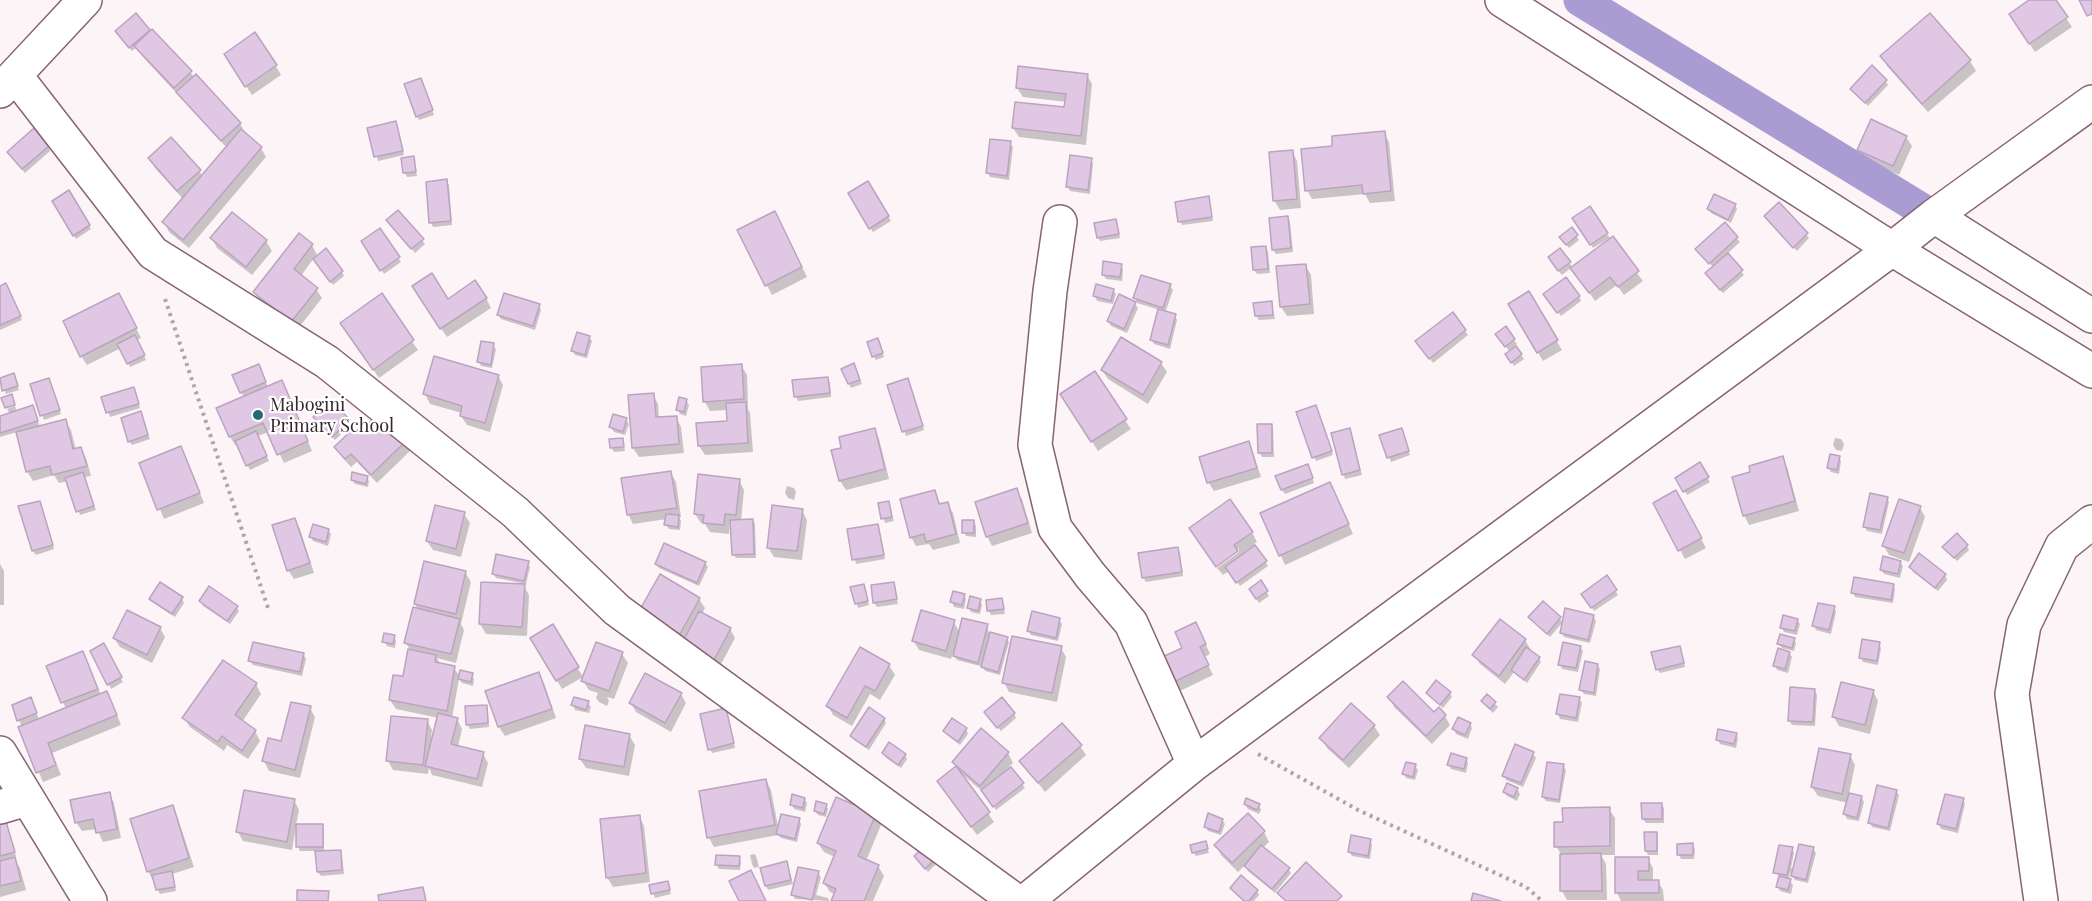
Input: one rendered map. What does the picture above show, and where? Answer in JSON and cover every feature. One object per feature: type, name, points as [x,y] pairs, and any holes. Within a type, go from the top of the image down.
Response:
[{"type":"street","points":[[85,0],[8,83],[153,254],[327,362],[515,512],[617,609],[1016,901]]},
{"type":"street","points":[[1502,0],[1892,249],[2092,371]]},
{"type":"street","points":[[1026,901],[1194,764],[1934,216],[2092,102]]},
{"type":"street","points":[[1934,216],[2092,316]]},
{"type":"street","points":[[1060,222],[1050,291],[1035,446],[1054,528],[1131,623],[1194,764]]},
{"type":"street","points":[[2041,901],[2012,694],[2024,625],[2062,546],[2092,522]]},
{"type":"street","points":[[0,753],[13,803],[90,901]]},
{"type":"path","points":[[153,254],[169,317],[269,611]]},
{"type":"path","points":[[1229,738],[1358,810],[1526,887],[1542,901]]},
{"type":"building","points":[[2029,0],[2056,0],[2068,17],[2029,44],[2009,14]]},
{"type":"building","points":[[2079,0],[2092,0],[2092,14],[2087,16]]},
{"type":"building","points":[[136,13],[150,30],[129,48],[115,31]]},
{"type":"building","points":[[1930,13],[1971,60],[1922,104],[1880,56]]},
{"type":"building","points":[[152,29],[192,71],[174,88],[134,46]]},
{"type":"building","points":[[255,32],[277,65],[245,87],[224,54]]},
{"type":"building","points":[[1872,65],[1887,80],[1865,103],[1850,89]]},
{"type":"building","points":[[1018,66],[1088,74],[1081,136],[1012,128],[1015,102],[1064,107],[1066,94],[1016,88]]},
{"type":"building","points":[[196,74],[241,123],[221,141],[176,92]]},
{"type":"building","points":[[421,78],[433,110],[416,117],[404,84]]},
{"type":"building","points":[[1871,119],[1907,136],[1893,166],[1857,150]]},
{"type":"building","points":[[396,121],[403,151],[374,157],[367,128]]},
{"type":"building","points":[[34,128],[49,146],[22,169],[7,152]]},
{"type":"building","points":[[241,129],[262,147],[183,240],[162,222]]},
{"type":"building","points":[[1385,131],[1391,191],[1363,194],[1362,185],[1305,191],[1301,149],[1332,146],[1332,136]]},
{"type":"building","points":[[171,137],[201,170],[177,191],[148,158]]},
{"type":"building","points":[[990,139],[1011,141],[1007,176],[986,173]]},
{"type":"building","points":[[1293,150],[1297,199],[1273,201],[1269,152]]},
{"type":"building","points":[[1070,155],[1092,158],[1088,190],[1066,187]]},
{"type":"building","points":[[414,156],[416,172],[403,173],[401,158]]},
{"type":"building","points":[[447,179],[451,221],[429,223],[426,182]]},
{"type":"building","points":[[868,181],[889,216],[869,229],[848,193]]},
{"type":"building","points":[[69,190],[90,225],[73,236],[52,201]]},
{"type":"building","points":[[1714,194],[1736,204],[1728,220],[1707,209]]},
{"type":"building","points":[[1209,196],[1212,217],[1178,222],[1175,202]]},
{"type":"building","points":[[1779,202],[1808,233],[1793,248],[1764,216]]},
{"type":"building","points":[[1590,206],[1608,233],[1590,245],[1572,218]]},
{"type":"building","points":[[398,210],[424,239],[411,249],[386,220]]},
{"type":"building","points":[[775,211],[802,267],[765,286],[737,230]]},
{"type":"building","points":[[232,212],[267,240],[246,267],[210,238]]},
{"type":"building","points":[[1288,216],[1291,248],[1272,250],[1269,218]]},
{"type":"building","points":[[1116,219],[1119,234],[1097,238],[1094,223]]},
{"type":"building","points":[[1725,222],[1738,237],[1709,264],[1695,249]]},
{"type":"building","points":[[1572,227],[1578,235],[1566,245],[1559,237]]},
{"type":"building","points":[[380,228],[400,257],[380,271],[361,241]]},
{"type":"building","points":[[299,233],[313,244],[294,269],[318,288],[291,322],[253,292]]},
{"type":"building","points":[[1613,236],[1639,271],[1618,287],[1610,277],[1589,293],[1570,268]]},
{"type":"building","points":[[1266,246],[1268,269],[1253,270],[1251,247]]},
{"type":"building","points":[[326,248],[343,271],[330,282],[313,259]]},
{"type":"building","points":[[1560,248],[1571,262],[1558,271],[1548,257]]},
{"type":"building","points":[[1728,253],[1743,270],[1720,290],[1705,273]]},
{"type":"building","points":[[1103,261],[1122,264],[1120,277],[1102,275]]},
{"type":"building","points":[[1306,264],[1310,304],[1280,307],[1276,266]]},
{"type":"building","points":[[432,273],[448,299],[475,280],[487,298],[440,329],[412,286]]},
{"type":"building","points":[[1141,275],[1171,284],[1163,308],[1133,298]]},
{"type":"building","points":[[1566,277],[1580,296],[1557,313],[1543,294]]},
{"type":"building","points":[[6,283],[21,316],[0,325],[0,286]]},
{"type":"building","points":[[1096,284],[1114,289],[1111,301],[1093,296]]},
{"type":"building","points":[[1529,291],[1558,340],[1537,353],[1508,304]]},
{"type":"building","points":[[119,293],[137,328],[80,357],[63,321]]},
{"type":"building","points":[[382,293],[414,340],[373,370],[340,323]]},
{"type":"building","points":[[504,293],[540,304],[533,326],[497,315]]},
{"type":"building","points":[[1119,294],[1136,302],[1124,329],[1107,321]]},
{"type":"building","points":[[1272,301],[1273,315],[1255,316],[1253,303]]},
{"type":"building","points":[[1158,309],[1176,314],[1168,345],[1150,340]]},
{"type":"building","points":[[1453,312],[1466,330],[1429,359],[1415,341]]},
{"type":"building","points":[[1506,326],[1515,339],[1505,347],[1495,334]]},
{"type":"building","points":[[577,332],[590,336],[585,355],[571,351]]},
{"type":"building","points":[[135,335],[145,355],[127,364],[117,344]]},
{"type":"building","points":[[1121,337],[1162,362],[1143,395],[1101,370]]},
{"type":"building","points":[[878,338],[883,353],[872,357],[867,342]]},
{"type":"building","points":[[481,341],[494,343],[491,365],[477,362]]},
{"type":"building","points":[[1516,346],[1522,354],[1511,363],[1505,354]]},
{"type":"building","name":"Mabogini Primary School","points":[[434,356],[499,375],[485,423],[460,416],[462,406],[423,394]]},
{"type":"building","points":[[854,363],[860,380],[848,384],[841,369]]},
{"type":"building","points":[[259,364],[266,382],[240,393],[232,375]]},
{"type":"building","points":[[742,364],[744,399],[703,402],[701,367]]},
{"type":"building","points":[[1095,371],[1127,419],[1091,442],[1060,394]]},
{"type":"building","points":[[14,373],[18,386],[2,391],[0,378]]},
{"type":"building","points":[[828,377],[830,393],[794,397],[792,380]]},
{"type":"building","points":[[49,378],[60,410],[40,416],[30,384]]},
{"type":"building","points":[[908,378],[923,426],[902,432],[887,385]]},
{"type":"building","name":"Mabogini Primary School","points":[[282,380],[308,441],[277,455],[263,423],[229,437],[216,408]]},
{"type":"building","points":[[134,387],[139,404],[106,413],[101,397]]},
{"type":"building","points":[[654,393],[656,417],[677,416],[679,444],[632,448],[628,395]]},
{"type":"building","points":[[12,394],[15,405],[5,408],[1,398]]},
{"type":"building","points":[[679,397],[687,399],[684,412],[676,410]]},
{"type":"building","points":[[331,400],[350,420],[332,437],[313,417]]},
{"type":"building","points":[[746,402],[748,443],[698,446],[696,423],[727,421],[726,403]]},
{"type":"building","points":[[33,405],[38,421],[0,433],[0,416]]},
{"type":"building","points":[[1316,405],[1332,451],[1312,458],[1296,412]]},
{"type":"building","points":[[141,411],[148,435],[128,442],[121,418]]},
{"type":"building","points":[[379,413],[406,441],[371,475],[351,454],[345,459],[334,447],[353,429],[358,433]]},
{"type":"building","points":[[613,414],[627,418],[623,432],[609,427]]},
{"type":"building","points":[[66,419],[73,449],[81,447],[87,466],[52,475],[50,466],[26,472],[16,432]]},
{"type":"building","points":[[1257,424],[1272,424],[1272,453],[1258,453]]},
{"type":"building","points":[[875,428],[885,469],[839,481],[831,450],[841,448],[839,437]]},
{"type":"building","points":[[1350,428],[1360,470],[1342,475],[1331,433]]},
{"type":"building","points":[[1402,428],[1409,451],[1387,458],[1379,435]]},
{"type":"building","points":[[256,431],[267,456],[246,466],[235,441]]},
{"type":"building","points":[[623,438],[624,447],[610,448],[609,439]]},
{"type":"building","points":[[1249,441],[1257,468],[1207,483],[1199,457]]},
{"type":"building","points":[[181,446],[200,493],[157,510],[139,463]]},
{"type":"building","points":[[1830,454],[1840,456],[1837,470],[1827,468]]},
{"type":"building","points":[[1783,456],[1795,501],[1743,516],[1732,477],[1750,472],[1749,466]]},
{"type":"building","points":[[1700,462],[1709,477],[1683,492],[1675,478]]},
{"type":"building","points":[[1308,464],[1313,478],[1281,490],[1275,476]]},
{"type":"building","points":[[671,471],[677,508],[627,515],[621,478]]},
{"type":"building","points":[[83,472],[94,506],[76,512],[65,478]]},
{"type":"building","points":[[352,472],[368,476],[366,484],[351,480]]},
{"type":"building","points":[[698,474],[740,479],[736,515],[725,514],[724,525],[703,523],[704,515],[694,514]]},
{"type":"building","points":[[1330,482],[1349,524],[1279,556],[1260,513]]},
{"type":"building","points":[[1017,488],[1028,523],[986,537],[975,502]]},
{"type":"building","points":[[935,490],[939,504],[948,502],[956,534],[926,542],[924,534],[910,538],[900,499]]},
{"type":"building","points":[[1676,490],[1702,538],[1678,551],[1653,503]]},
{"type":"building","points":[[1870,493],[1888,497],[1880,530],[1863,527]]},
{"type":"building","points":[[1230,499],[1253,532],[1234,545],[1238,551],[1216,567],[1189,528]]},
{"type":"building","points":[[1899,499],[1921,506],[1904,553],[1882,546]]},
{"type":"building","points":[[40,501],[53,545],[32,551],[18,506]]},
{"type":"building","points":[[889,501],[892,517],[881,519],[878,503]]},
{"type":"building","points":[[435,505],[465,512],[456,549],[426,541]]},
{"type":"building","points":[[772,505],[803,509],[797,551],[767,548]]},
{"type":"building","points":[[666,514],[679,515],[678,527],[664,525]]},
{"type":"building","points":[[295,518],[310,563],[287,571],[272,525]]},
{"type":"building","points":[[753,519],[754,554],[732,555],[730,520]]},
{"type":"building","points":[[962,520],[974,520],[974,533],[962,533]]},
{"type":"building","points":[[313,524],[329,529],[326,542],[309,537]]},
{"type":"building","points":[[878,524],[884,555],[852,560],[847,529]]},
{"type":"building","points":[[1957,533],[1968,545],[1954,558],[1942,547]]},
{"type":"building","points":[[664,543],[706,562],[697,583],[655,564]]},
{"type":"building","points":[[1255,545],[1267,561],[1236,583],[1225,567]]},
{"type":"building","points":[[1178,547],[1182,572],[1142,578],[1138,553]]},
{"type":"building","points":[[1919,553],[1946,574],[1935,588],[1909,567]]},
{"type":"building","points":[[496,554],[529,561],[524,581],[492,574]]},
{"type":"building","points":[[1883,556],[1901,561],[1898,574],[1880,570]]},
{"type":"building","points":[[424,561],[466,571],[456,614],[414,604]]},
{"type":"building","points":[[660,574],[700,598],[680,634],[639,611]]},
{"type":"building","points":[[1607,575],[1617,590],[1591,608],[1581,594]]},
{"type":"building","points":[[1854,577],[1894,584],[1891,600],[1851,593]]},
{"type":"building","points":[[1261,580],[1268,591],[1256,599],[1249,589]]},
{"type":"building","points":[[160,582],[183,597],[172,614],[149,599]]},
{"type":"building","points":[[481,582],[525,584],[522,627],[479,624]]},
{"type":"building","points":[[894,582],[897,599],[873,603],[871,585]]},
{"type":"building","points":[[864,584],[868,601],[855,604],[850,587]]},
{"type":"building","points":[[209,586],[238,606],[227,621],[199,601]]},
{"type":"building","points":[[953,591],[965,594],[962,605],[950,602]]},
{"type":"building","points":[[970,596],[981,599],[978,611],[967,608]]},
{"type":"building","points":[[1002,598],[1004,609],[987,611],[986,600]]},
{"type":"building","points":[[1543,601],[1561,617],[1547,634],[1528,617]]},
{"type":"building","points":[[1818,603],[1835,606],[1829,630],[1812,626]]},
{"type":"building","points":[[413,607],[460,619],[451,654],[404,643]]},
{"type":"building","points":[[1565,608],[1594,615],[1588,640],[1560,633]]},
{"type":"building","points":[[127,610],[161,627],[147,655],[113,638]]},
{"type":"building","points":[[921,610],[955,620],[946,651],[912,641]]},
{"type":"building","points":[[699,611],[731,628],[714,660],[682,643]]},
{"type":"building","points":[[1032,611],[1060,618],[1056,638],[1027,631]]},
{"type":"building","points":[[1783,615],[1798,619],[1795,631],[1780,628]]},
{"type":"building","points":[[962,618],[988,624],[978,663],[953,656]]},
{"type":"building","points":[[1500,619],[1526,639],[1499,676],[1472,655]]},
{"type":"building","points":[[1196,622],[1206,644],[1200,647],[1209,665],[1174,682],[1162,657],[1182,648],[1175,632]]},
{"type":"building","points":[[553,624],[579,667],[556,681],[530,638]]},
{"type":"building","points":[[990,632],[1008,637],[998,672],[981,667]]},
{"type":"building","points":[[384,633],[395,635],[393,644],[382,642]]},
{"type":"building","points":[[1780,634],[1795,638],[1792,648],[1777,644]]},
{"type":"building","points":[[1012,636],[1062,646],[1052,693],[1002,683]]},
{"type":"building","points":[[1862,639],[1880,642],[1877,661],[1859,658]]},
{"type":"building","points":[[253,642],[304,653],[300,672],[248,661]]},
{"type":"building","points":[[596,642],[623,652],[609,691],[581,681]]},
{"type":"building","points":[[1563,642],[1581,646],[1576,668],[1558,665]]},
{"type":"building","points":[[104,643],[122,677],[107,685],[90,651]]},
{"type":"building","points":[[1680,646],[1684,663],[1656,670],[1651,652]]},
{"type":"building","points":[[860,647],[890,664],[875,691],[865,686],[847,718],[826,706]]},
{"type":"building","points":[[1526,647],[1540,657],[1524,680],[1511,670]]},
{"type":"building","points":[[1778,648],[1790,652],[1785,669],[1773,666]]},
{"type":"building","points":[[408,649],[436,655],[435,662],[455,666],[447,711],[389,700],[393,675],[403,676]]},
{"type":"building","points":[[83,651],[98,689],[61,703],[46,666]]},
{"type":"building","points":[[223,660],[257,683],[235,715],[256,730],[242,751],[222,736],[218,742],[182,718]]},
{"type":"building","points":[[1585,661],[1598,664],[1594,693],[1579,690]]},
{"type":"building","points":[[460,670],[473,673],[471,682],[458,679]]},
{"type":"building","points":[[539,672],[552,709],[498,727],[485,691]]},
{"type":"building","points":[[645,673],[682,693],[665,723],[629,703]]},
{"type":"building","points":[[1436,680],[1451,692],[1440,705],[1426,693]]},
{"type":"building","points":[[1403,681],[1434,712],[1439,707],[1446,715],[1426,736],[1387,697]]},
{"type":"building","points":[[1841,682],[1874,690],[1865,725],[1832,717]]},
{"type":"building","points":[[1790,687],[1815,689],[1813,722],[1788,721]]},
{"type":"building","points":[[107,691],[117,715],[48,743],[56,765],[36,773],[18,727]]},
{"type":"building","points":[[1487,694],[1496,702],[1490,709],[1481,701]]},
{"type":"building","points":[[1560,694],[1580,697],[1576,718],[1556,714]]},
{"type":"building","points":[[31,697],[37,713],[17,721],[12,705]]},
{"type":"building","points":[[574,697],[589,701],[586,710],[571,705]]},
{"type":"building","points":[[1002,697],[1015,713],[997,728],[984,712]]},
{"type":"building","points":[[291,702],[311,706],[295,770],[262,761],[268,738],[281,741]]},
{"type":"building","points":[[1351,703],[1375,725],[1343,760],[1319,738]]},
{"type":"building","points":[[487,705],[488,723],[466,725],[465,706]]},
{"type":"building","points":[[869,707],[885,718],[866,747],[850,736]]},
{"type":"building","points":[[726,708],[734,743],[708,750],[700,714]]},
{"type":"building","points":[[438,713],[458,718],[451,744],[484,752],[477,779],[425,766]]},
{"type":"building","points":[[391,716],[428,719],[423,765],[386,761]]},
{"type":"building","points":[[1458,717],[1471,723],[1465,735],[1452,729]]},
{"type":"building","points":[[952,718],[967,728],[958,742],[943,731]]},
{"type":"building","points":[[1062,723],[1082,745],[1038,783],[1019,761]]},
{"type":"building","points":[[585,725],[630,734],[624,767],[579,759]]},
{"type":"building","points":[[981,728],[1009,752],[980,786],[952,762]]},
{"type":"building","points":[[1718,729],[1737,733],[1734,744],[1716,740]]},
{"type":"building","points":[[889,742],[906,754],[898,765],[882,753]]},
{"type":"building","points":[[1515,744],[1534,752],[1521,783],[1502,776]]},
{"type":"building","points":[[1819,748],[1851,754],[1842,794],[1811,787]]},
{"type":"building","points":[[1451,753],[1467,758],[1464,769],[1447,765]]},
{"type":"building","points":[[1406,762],[1416,764],[1413,777],[1402,774]]},
{"type":"building","points":[[1547,762],[1564,764],[1559,800],[1542,797]]},
{"type":"building","points":[[956,766],[990,812],[971,827],[937,781]]},
{"type":"building","points":[[1011,767],[1024,783],[993,807],[981,790]]},
{"type":"building","points":[[766,779],[775,825],[707,838],[699,791]]},
{"type":"building","points":[[1507,783],[1518,788],[1514,797],[1503,792]]},
{"type":"building","points":[[1877,785],[1897,790],[1888,828],[1868,823]]},
{"type":"building","points":[[244,790],[295,799],[287,842],[236,832]]},
{"type":"building","points":[[110,792],[117,829],[96,833],[93,819],[75,823],[70,800]]},
{"type":"building","points":[[1849,793],[1862,796],[1857,818],[1843,814]]},
{"type":"building","points":[[792,794],[805,798],[803,808],[790,805]]},
{"type":"building","points":[[1945,794],[1964,798],[1956,829],[1937,824]]},
{"type":"building","points":[[836,797],[876,814],[858,856],[879,865],[864,901],[831,901],[836,889],[823,883],[836,851],[817,843]]},
{"type":"building","points":[[1246,798],[1260,804],[1257,810],[1244,804]]},
{"type":"building","points":[[816,801],[827,804],[824,814],[814,811]]},
{"type":"building","points":[[1641,803],[1662,803],[1662,819],[1642,819]]},
{"type":"building","points":[[173,805],[189,858],[147,872],[130,819]]},
{"type":"building","points":[[1610,807],[1610,846],[1554,847],[1554,822],[1563,822],[1562,808]]},
{"type":"building","points":[[1208,813],[1223,819],[1219,832],[1204,827]]},
{"type":"building","points":[[1248,813],[1265,831],[1232,863],[1214,845]]},
{"type":"building","points":[[781,814],[800,818],[795,839],[776,834]]},
{"type":"building","points":[[4,815],[15,852],[0,856],[0,816]]},
{"type":"building","points":[[640,815],[646,873],[606,878],[600,819]]},
{"type":"building","points":[[296,824],[323,824],[323,847],[296,847]]},
{"type":"building","points":[[1644,832],[1657,832],[1657,851],[1645,851]]},
{"type":"building","points":[[1351,835],[1371,839],[1368,856],[1348,852]]},
{"type":"building","points":[[1206,841],[1208,849],[1192,853],[1190,845]]},
{"type":"building","points":[[1693,843],[1693,855],[1677,855],[1677,844]]},
{"type":"building","points":[[1799,844],[1814,847],[1806,880],[1791,876]]},
{"type":"building","points":[[1261,845],[1290,868],[1272,889],[1244,866]]},
{"type":"building","points":[[1779,845],[1793,847],[1787,875],[1773,873]]},
{"type":"building","points":[[924,847],[935,859],[925,869],[914,856]]},
{"type":"building","points":[[341,850],[342,870],[317,872],[315,851]]},
{"type":"building","points":[[1601,853],[1602,891],[1560,891],[1560,854]]},
{"type":"building","points":[[716,855],[740,856],[739,866],[715,865]]},
{"type":"building","points":[[15,857],[21,881],[0,886],[0,861]]},
{"type":"building","points":[[1615,857],[1649,857],[1649,871],[1638,871],[1638,880],[1659,880],[1659,893],[1615,893]]},
{"type":"building","points":[[787,861],[791,880],[765,886],[760,868]]},
{"type":"building","points":[[1306,862],[1342,896],[1337,901],[1286,901],[1277,893]]},
{"type":"building","points":[[798,867],[819,871],[812,900],[791,895]]},
{"type":"building","points":[[751,870],[766,901],[739,901],[729,881]]},
{"type":"building","points":[[172,871],[175,887],[156,890],[152,875]]},
{"type":"building","points":[[1241,875],[1258,890],[1249,901],[1244,901],[1230,888]]},
{"type":"building","points":[[1779,876],[1791,879],[1788,890],[1776,887]]},
{"type":"building","points":[[668,881],[670,890],[651,894],[649,885]]},
{"type":"building","points":[[423,887],[426,901],[379,901],[378,895]]},
{"type":"building","points":[[297,890],[329,891],[328,901],[297,901]]},
{"type":"building","points":[[1473,893],[1501,901],[1471,901]]},
{"type":"waterway","points":[[1580,0],[1957,231]]},
{"type":"place","name":"Mabogini Primary School","points":[[258,415]]}]
